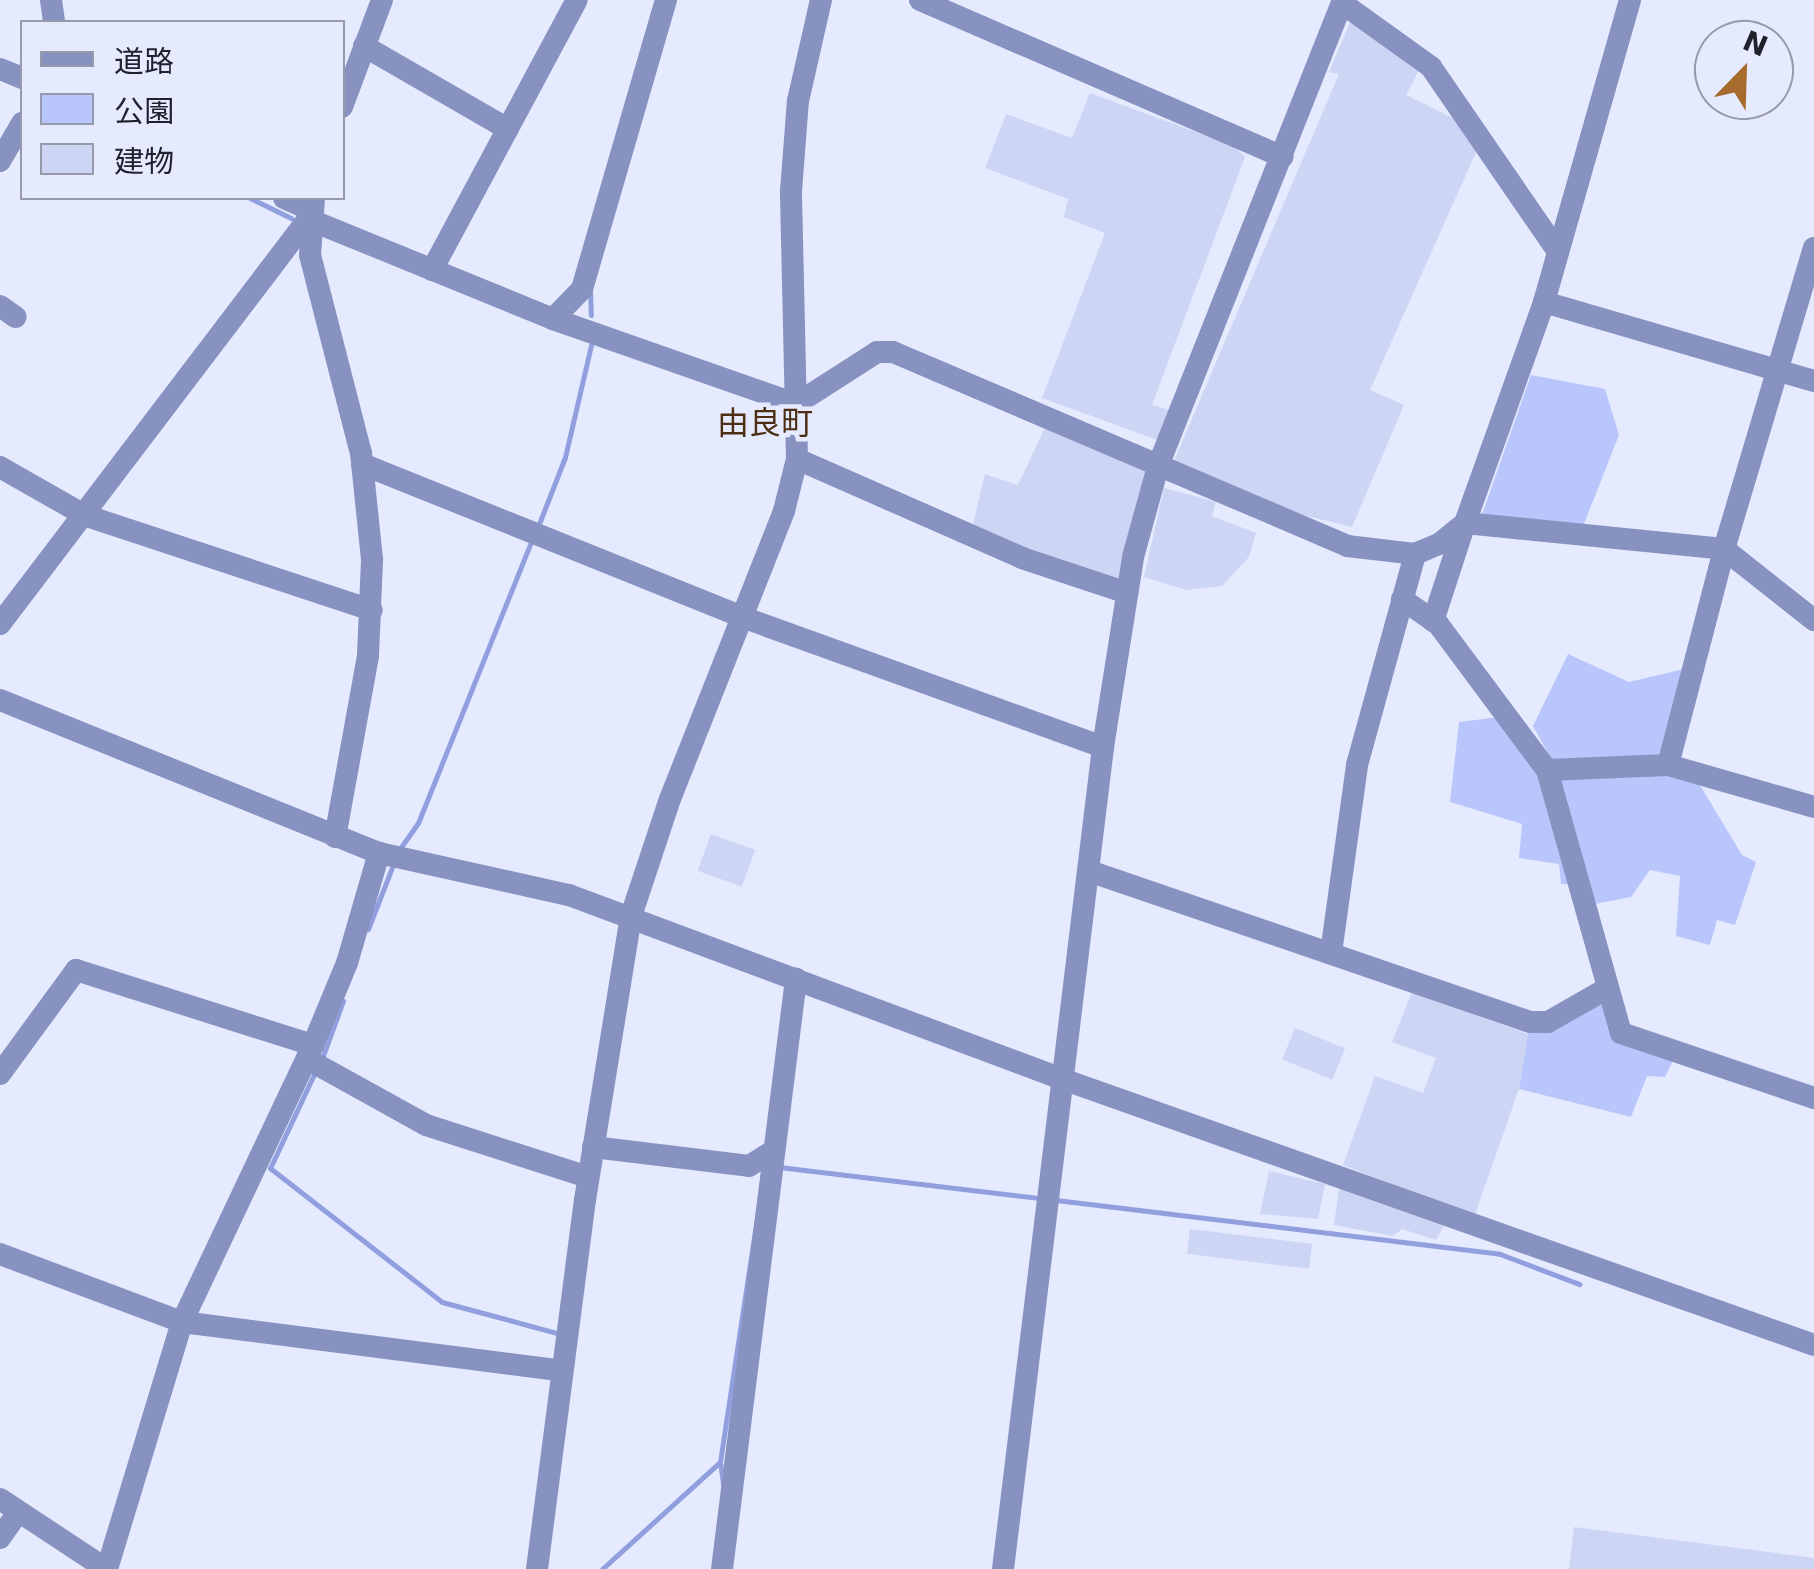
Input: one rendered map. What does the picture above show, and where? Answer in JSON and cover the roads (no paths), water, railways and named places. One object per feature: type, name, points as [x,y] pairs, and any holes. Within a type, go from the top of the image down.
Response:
[{"type":"street","points":[[345,99],[382,0]]},
{"type":"street","points":[[432,270],[578,0]]},
{"type":"street","points":[[552,319],[582,289],[666,0]]},
{"type":"street","points":[[538,1569],[588,1177],[630,916],[797,459],[791,190],[798,100],[821,0]]},
{"type":"street","points":[[920,0],[1283,158]]},
{"type":"street","points":[[1433,621],[1544,302],[1630,0]]},
{"type":"street","points":[[1003,1569],[1103,747],[1127,593],[1158,466],[1342,1],[1431,67],[1558,252]]},
{"type":"street","points":[[364,46],[508,129]]},
{"type":"street","points":[[0,161],[20,126]]},
{"type":"street","points":[[311,209],[432,270],[552,319],[796,404]]},
{"type":"street","points":[[311,209],[318,302],[362,464],[372,610],[336,837]]},
{"type":"street","points":[[0,624],[311,209]]},
{"type":"street","points":[[1668,765],[1724,549],[1814,248]]},
{"type":"street","points":[[1544,302],[1814,381]]},
{"type":"street","points":[[796,404],[878,352],[893,352],[1347,546],[1415,554],[1466,523],[1724,549],[1814,620]]},
{"type":"street","points":[[797,459],[1022,558],[1127,593]]},
{"type":"street","points":[[362,464],[742,617],[1103,747]]},
{"type":"street","points":[[0,467],[84,515],[372,610]]},
{"type":"street","points":[[1331,954],[1357,765],[1415,554]]},
{"type":"street","points":[[1402,599],[1433,621],[1547,770],[1621,1034],[1641,1044],[1814,1098]]},
{"type":"street","points":[[0,700],[378,853],[569,895],[1065,1080],[1600,1273],[1814,1345]]},
{"type":"street","points":[[1547,770],[1668,765],[1814,807]]},
{"type":"street","points":[[0,1538],[9,1506],[106,1569],[182,1322],[310,1052],[347,963],[378,853]]},
{"type":"street","points":[[1089,871],[1530,1022],[1548,1022],[1606,989]]},
{"type":"street","points":[[0,1074],[76,970],[310,1052],[426,1125],[588,1177]]},
{"type":"street","points":[[722,1569],[796,979]]},
{"type":"street","points":[[0,1032],[20,1046]]},
{"type":"street","points":[[593,1147],[749,1166],[774,1151]]},
{"type":"street","points":[[0,1254],[182,1322],[562,1370]]},
{"type":"waterway","points":[[254,200],[291,218]]},
{"type":"waterway","points":[[590,291],[591,315]]},
{"type":"waterway","points":[[537,529],[565,457],[591,345]]},
{"type":"waterway","points":[[399,850],[418,823],[532,539]]},
{"type":"waterway","points":[[368,929],[393,865]]},
{"type":"waterway","points":[[321,1061],[343,1001]]},
{"type":"waterway","points":[[316,1070],[270,1168],[442,1302],[561,1334]]},
{"type":"waterway","points":[[779,1167],[1040,1198]]},
{"type":"waterway","points":[[602,1569],[720,1462],[764,1172]]},
{"type":"waterway","points":[[1056,1200],[1500,1254],[1579,1284]]},
{"type":"waterway","points":[[720,1462],[723,1484]]},
{"type":"district","name":"由良町","points":[[765,423]]}]
